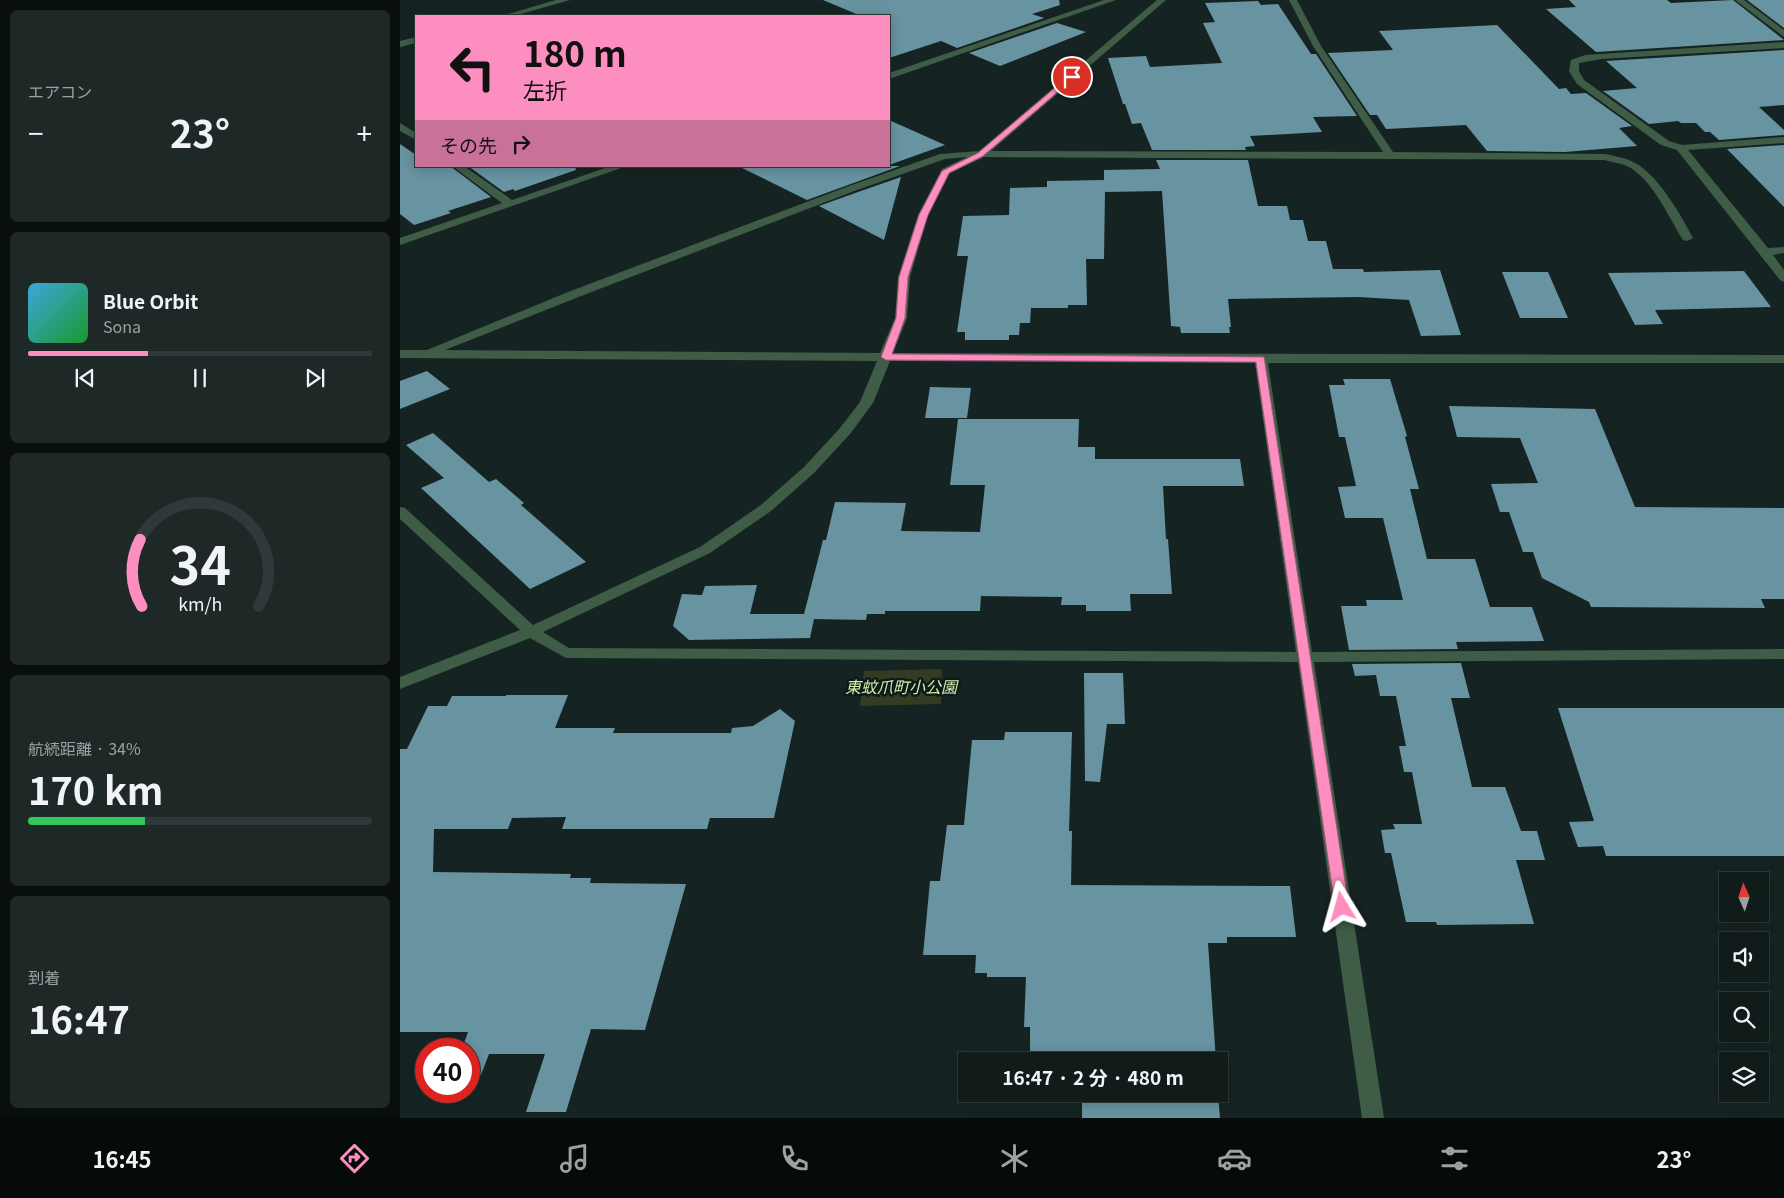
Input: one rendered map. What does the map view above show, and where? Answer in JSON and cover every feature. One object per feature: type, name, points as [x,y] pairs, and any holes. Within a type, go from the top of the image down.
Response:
[{"type":"street","points":[[509,15],[566,0]]},
{"type":"street","points":[[890,76],[1112,0]]},
{"type":"street","points":[[400,683],[531,632],[705,550],[766,508],[809,470],[845,431],[866,403],[900,318],[904,277],[923,215],[946,171],[980,155],[1162,0]]},
{"type":"street","points":[[1294,0],[1317,46],[1390,155]]},
{"type":"street","points":[[1739,0],[1784,34]]},
{"type":"street","points":[[400,44],[415,40]]},
{"type":"street","points":[[1784,45],[1601,56],[1585,58],[1574,62],[1574,71],[1580,82],[1665,143],[1681,148],[1784,140]]},
{"type":"street","points":[[400,126],[415,136]]},
{"type":"street","points":[[1681,148],[1784,278]]},
{"type":"street","points":[[426,354],[581,291],[853,188],[944,156],[1390,155],[1605,157],[1633,165],[1648,181],[1683,230],[1686,238]]},
{"type":"street","points":[[458,167],[510,204]]},
{"type":"street","points":[[400,242],[619,167]]},
{"type":"street","points":[[1765,252],[1784,250]]},
{"type":"street","points":[[400,354],[1784,360]]},
{"type":"street","points":[[1260,359],[1373,1118]]},
{"type":"street","points":[[400,512],[531,632],[566,653],[1305,657],[1784,654]]},
{"type":"green space","name":"東蚊爪町小公園","points":[[942,669],[941,704],[860,706],[864,671]]},
{"type":"building","points":[[823,0],[1059,0],[1060,5],[1032,14],[1044,18],[957,48],[941,41],[890,58],[890,15],[859,15]]},
{"type":"building","points":[[1569,0],[1667,0],[1671,3],[1733,0],[1784,40],[1596,52],[1546,9],[1576,7]]},
{"type":"building","points":[[1747,0],[1784,0],[1784,28]]},
{"type":"building","points":[[1258,1],[1261,5],[1278,4],[1311,54],[1316,54],[1357,116],[1313,117],[1322,132],[1250,136],[1255,146],[1245,147],[1246,150],[1152,150],[1141,123],[1132,124],[1125,104],[1123,104],[1108,58],[1146,56],[1150,67],[1222,63],[1203,23],[1215,22],[1205,3]]},
{"type":"building","points":[[1057,23],[1086,32],[1000,66],[969,53]]},
{"type":"building","points":[[1497,25],[1559,89],[1566,88],[1571,94],[1586,93],[1632,126],[1619,128],[1637,146],[1565,152],[1487,151],[1466,125],[1386,129],[1377,115],[1370,115],[1328,53],[1393,50],[1379,31]]},
{"type":"building","points":[[1784,50],[1784,105],[1759,107],[1784,130],[1784,135],[1719,140],[1710,132],[1705,132],[1696,123],[1681,123],[1678,121],[1649,124],[1603,91],[1637,88],[1606,61]]},
{"type":"building","points":[[890,120],[945,145],[890,165]]},
{"type":"building","points":[[400,144],[415,154],[415,167],[451,167],[491,197],[448,211],[451,213],[414,225],[400,214]]},
{"type":"building","points":[[1784,145],[1784,207],[1727,149]]},
{"type":"building","points":[[1156,160],[1248,160],[1258,206],[1287,206],[1290,220],[1303,220],[1308,241],[1326,241],[1333,269],[1363,269],[1364,272],[1440,270],[1461,335],[1421,336],[1409,300],[1358,297],[1228,299],[1230,333],[1181,333],[1180,327],[1171,326],[1162,191],[1105,192],[1104,259],[1086,259],[1087,305],[1068,305],[1068,308],[1031,308],[1030,323],[1020,323],[1019,335],[1009,335],[1009,340],[965,340],[965,332],[957,332],[968,256],[957,256],[963,216],[1009,215],[1010,188],[1047,187],[1047,181],[1104,180],[1104,170],[1160,169]]},
{"type":"building","points":[[900,166],[807,200],[740,167]]},
{"type":"building","points":[[469,167],[575,167],[576,170],[515,191],[513,189],[504,192]]},
{"type":"building","points":[[901,177],[884,240],[819,206],[858,192]]},
{"type":"building","points":[[1744,271],[1771,307],[1655,310],[1663,324],[1635,325],[1608,273]]},
{"type":"building","points":[[1502,272],[1548,272],[1568,318],[1520,318]]},
{"type":"building","points":[[427,371],[450,389],[400,409],[400,381]]},
{"type":"building","points":[[1343,379],[1390,379],[1407,436],[1405,437],[1419,489],[1410,489],[1427,559],[1475,559],[1490,607],[1532,607],[1544,641],[1456,642],[1458,649],[1349,650],[1341,606],[1367,606],[1366,600],[1403,600],[1383,518],[1345,518],[1338,487],[1356,486],[1345,437],[1339,437],[1329,385],[1345,385]]},
{"type":"building","points":[[930,387],[971,388],[967,418],[925,418]]},
{"type":"building","points":[[1449,406],[1595,409],[1635,507],[1784,508],[1784,599],[1761,599],[1765,608],[1591,607],[1589,602],[1542,578],[1533,552],[1523,552],[1509,512],[1500,512],[1491,484],[1538,483],[1520,438],[1457,437]]},
{"type":"building","points":[[958,419],[1079,419],[1078,447],[1095,447],[1095,459],[1240,459],[1244,486],[1163,486],[1172,594],[1130,594],[1131,611],[1086,611],[1086,605],[1061,605],[1062,597],[981,596],[980,611],[885,611],[885,614],[867,614],[866,620],[814,619],[810,638],[689,640],[673,626],[682,594],[702,595],[705,586],[757,585],[750,614],[804,614],[835,502],[906,503],[901,531],[980,532],[985,485],[950,485]]},
{"type":"building","points":[[433,433],[489,482],[496,479],[524,503],[521,505],[586,562],[530,589],[421,488],[444,478],[406,445]]},
{"type":"building","points":[[1461,663],[1470,698],[1451,698],[1472,787],[1505,787],[1521,831],[1537,831],[1545,860],[1516,860],[1534,924],[1437,925],[1436,922],[1406,922],[1391,853],[1385,853],[1381,830],[1395,829],[1393,824],[1422,824],[1412,772],[1404,772],[1399,746],[1406,746],[1396,696],[1380,696],[1376,675],[1355,676],[1352,664]]},
{"type":"building","points":[[1084,673],[1123,673],[1125,724],[1107,724],[1100,782],[1085,781]]},
{"type":"building","points":[[568,695],[555,728],[615,728],[613,733],[731,733],[732,728],[753,726],[780,709],[795,721],[774,818],[710,818],[707,829],[562,829],[566,817],[512,818],[508,829],[434,829],[433,872],[571,874],[570,878],[591,878],[590,883],[686,884],[645,1030],[591,1029],[566,1112],[526,1112],[545,1054],[489,1054],[480,1075],[480,1038],[466,1038],[468,1032],[400,1032],[400,749],[407,749],[428,706],[447,706],[452,696]]},
{"type":"building","points":[[1558,708],[1784,708],[1784,856],[1606,856],[1603,846],[1578,847],[1569,822],[1594,821]]},
{"type":"building","points":[[1005,732],[1072,732],[1069,831],[1072,831],[1071,885],[1290,886],[1296,937],[1227,937],[1227,943],[1208,943],[1215,1052],[1030,1052],[1030,1027],[1024,1027],[1026,977],[987,977],[987,973],[975,973],[976,955],[923,955],[930,881],[940,881],[947,825],[964,825],[972,740],[1004,740]]},
{"type":"building","points":[[1082,1102],[1219,1102],[1220,1118],[1082,1118]]},
{"type":"route","points":[[1072,77],[980,155],[946,171],[923,215],[904,277],[900,318],[886,357],[1260,359],[1342,907]]}]
